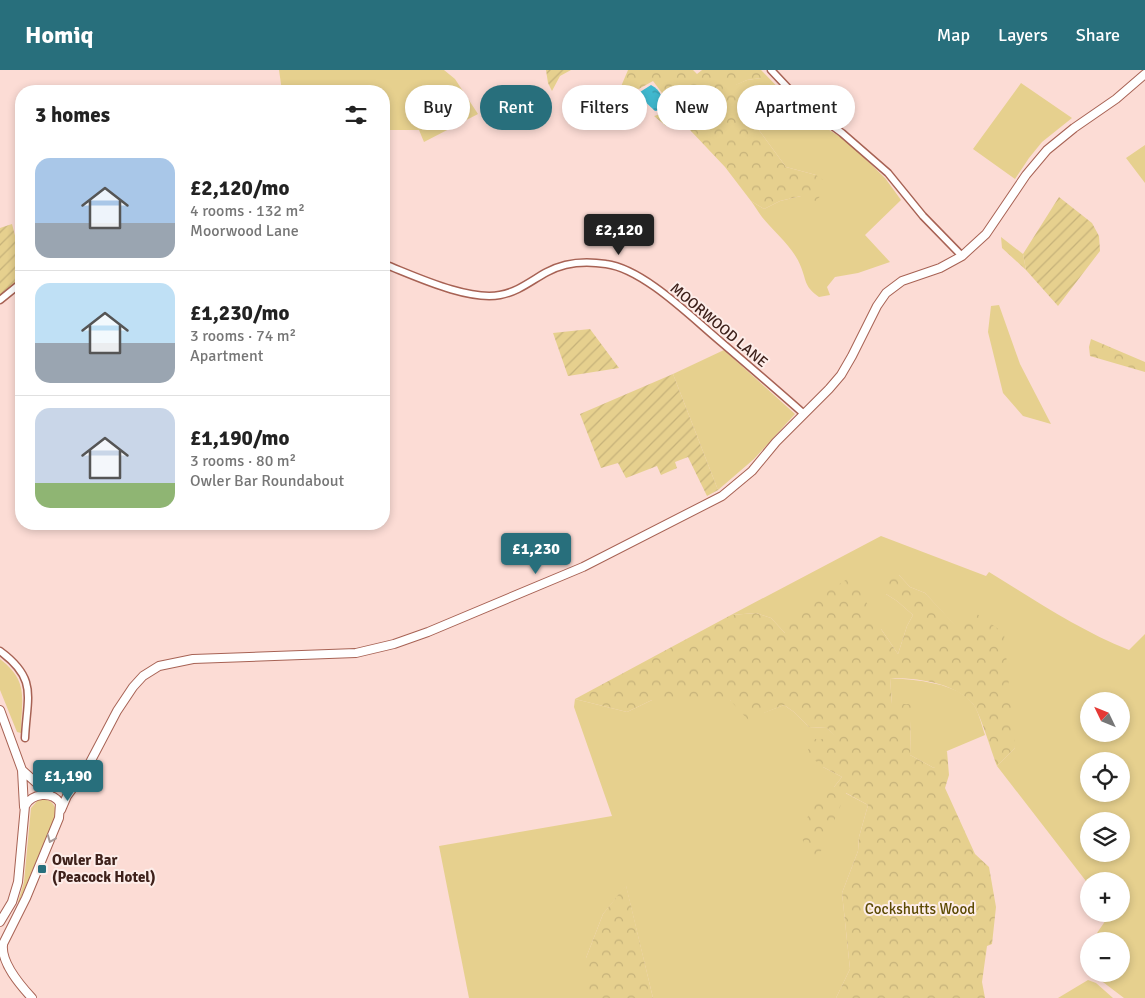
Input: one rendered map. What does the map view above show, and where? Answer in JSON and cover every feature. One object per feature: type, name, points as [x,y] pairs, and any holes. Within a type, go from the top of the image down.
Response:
[{"type":"main road","points":[[32,998],[10,967],[2,946],[26,898],[61,810],[74,786],[86,770],[109,724],[133,687],[143,676],[155,668],[170,662],[193,659],[362,652],[394,644],[428,632],[583,567],[722,496],[742,480],[841,375],[877,306],[886,293],[902,282],[940,268],[962,256],[986,234],[1026,175],[1047,150],[1074,128],[1116,99],[1145,74]]},
{"type":"main road","points":[[0,710],[22,770],[24,809],[18,882],[12,902],[0,922]]},
{"type":"main road","points":[[22,770],[59,801],[61,810]]},
{"type":"main road","points":[[24,809],[26,803],[32,798],[52,796],[74,786]]},
{"type":"main road","points":[[0,964],[10,967]]},
{"type":"street","points":[[771,70],[804,105],[842,133],[888,173],[923,216],[962,256]]},
{"type":"street","name":"MOORWOOD LANE","points":[[390,266],[475,296],[501,295],[514,291],[548,271],[561,266],[592,263],[608,264],[622,268],[638,276],[667,296],[804,414]]},
{"type":"street","points":[[0,300],[15,288]]},
{"type":"street","points":[[0,651],[17,665],[26,680],[28,694],[25,738]]},
{"type":"green space","points":[[279,70],[444,70],[459,85],[405,85],[405,130],[390,130],[390,85],[281,85]]},
{"type":"green space","points":[[546,70],[571,70],[560,76],[552,91],[552,85],[548,83]]},
{"type":"green space","points":[[628,70],[693,70],[697,74],[702,70],[761,70],[761,78],[747,80],[736,85],[737,130],[759,130],[786,167],[816,175],[825,181],[823,193],[816,201],[801,196],[780,201],[764,209],[751,201],[725,167],[690,130],[727,130],[727,85],[657,86],[653,81],[646,85],[622,85]]},
{"type":"green space","points":[[761,70],[776,85],[737,85],[737,90],[735,85],[747,80],[761,78]]},
{"type":"green space","points":[[1021,83],[1072,118],[1042,142],[1015,179],[973,149]]},
{"type":"green space","points":[[470,102],[478,114],[470,118]]},
{"type":"green space","points":[[419,130],[447,130],[424,142]]},
{"type":"green space","points":[[759,130],[829,130],[847,141],[885,178],[901,200],[865,235],[890,262],[858,273],[835,277],[827,287],[830,295],[819,297],[811,290],[794,253],[762,217],[751,201],[764,209],[780,201],[801,196],[816,175],[786,167]]},
{"type":"green space","points":[[1145,145],[1145,183],[1126,158]]},
{"type":"green space","points":[[1059,197],[1092,223],[1099,236],[1100,251],[1058,306],[1026,270],[1023,254]]},
{"type":"green space","points":[[12,224],[15,236],[15,284],[0,296],[0,228]]},
{"type":"green space","points":[[1001,237],[1023,254],[1026,270],[1002,248]]},
{"type":"green space","points":[[999,305],[1020,364],[1051,424],[1023,416],[1003,393],[988,332],[991,306]]},
{"type":"green space","points":[[590,329],[619,368],[568,376],[553,333]]},
{"type":"green space","points":[[1091,339],[1145,362],[1145,372],[1090,356],[1089,347]]},
{"type":"green space","points":[[724,350],[795,414],[754,459],[718,490],[673,374]]},
{"type":"green space","points":[[673,374],[718,490],[707,496],[688,457],[675,462],[677,468],[661,475],[657,466],[626,478],[618,463],[601,468],[580,414]]},
{"type":"green space","points":[[881,536],[986,576],[989,572],[1075,624],[1129,650],[1145,634],[1145,998],[1124,998],[1103,982],[1130,982],[1130,932],[1098,932],[1105,922],[1130,922],[1130,872],[1080,873],[997,766],[1015,748],[959,630],[925,593],[910,587],[899,575],[886,594],[913,615],[907,626],[898,654],[881,629],[785,633],[771,618],[756,613],[731,615]]},
{"type":"green space","name":"Cockshutts Wood","points":[[899,575],[910,587],[925,593],[959,629],[970,609],[1004,633],[1015,748],[997,766],[976,709],[965,697],[945,686],[923,680],[890,678],[892,704],[908,704],[919,707],[911,721],[910,755],[934,768],[938,758],[947,751],[949,775],[945,788],[975,854],[989,867],[996,907],[992,944],[987,946],[982,982],[985,998],[836,998],[850,969],[842,893],[858,851],[859,837],[868,805],[846,793],[821,851],[813,857],[805,848],[800,831],[822,790],[834,787],[842,777],[823,767],[806,753],[815,739],[838,739],[827,728],[809,727],[784,705],[764,713],[764,719],[749,721],[730,700],[652,700],[627,712],[575,699],[731,615],[756,613],[771,618],[785,633],[798,610],[852,576],[881,629],[898,654],[907,626],[913,615],[886,594],[884,585],[889,576]]},
{"type":"green space","points":[[0,659],[10,667],[20,684],[22,692],[21,733],[17,732],[0,690]]},
{"type":"green space","points":[[890,678],[935,684],[958,691],[974,705],[985,735],[947,751],[934,768],[910,755],[911,721],[908,704],[892,704]]},
{"type":"green space","points":[[575,699],[627,712],[652,700],[730,700],[764,719],[763,713],[784,705],[809,727],[827,728],[839,739],[823,767],[842,777],[834,787],[868,805],[859,837],[858,851],[842,893],[850,969],[836,998],[653,998],[626,886],[603,914],[586,958],[586,998],[469,998],[439,846],[612,816],[574,707]]},
{"type":"green space","points":[[44,799],[53,804],[56,815],[18,902],[24,882],[31,808],[38,800]]},
{"type":"green space","points":[[626,885],[653,998],[586,998],[586,958],[603,914]]},
{"type":"green space","points":[[1085,982],[1093,982],[1113,998],[1058,998]]},
{"type":"water","points":[[651,85],[657,89],[657,111],[647,104],[647,88]]},
{"type":"place","name":"Owler Bar (Peacock Hotel)","points":[[42,869]]}]
